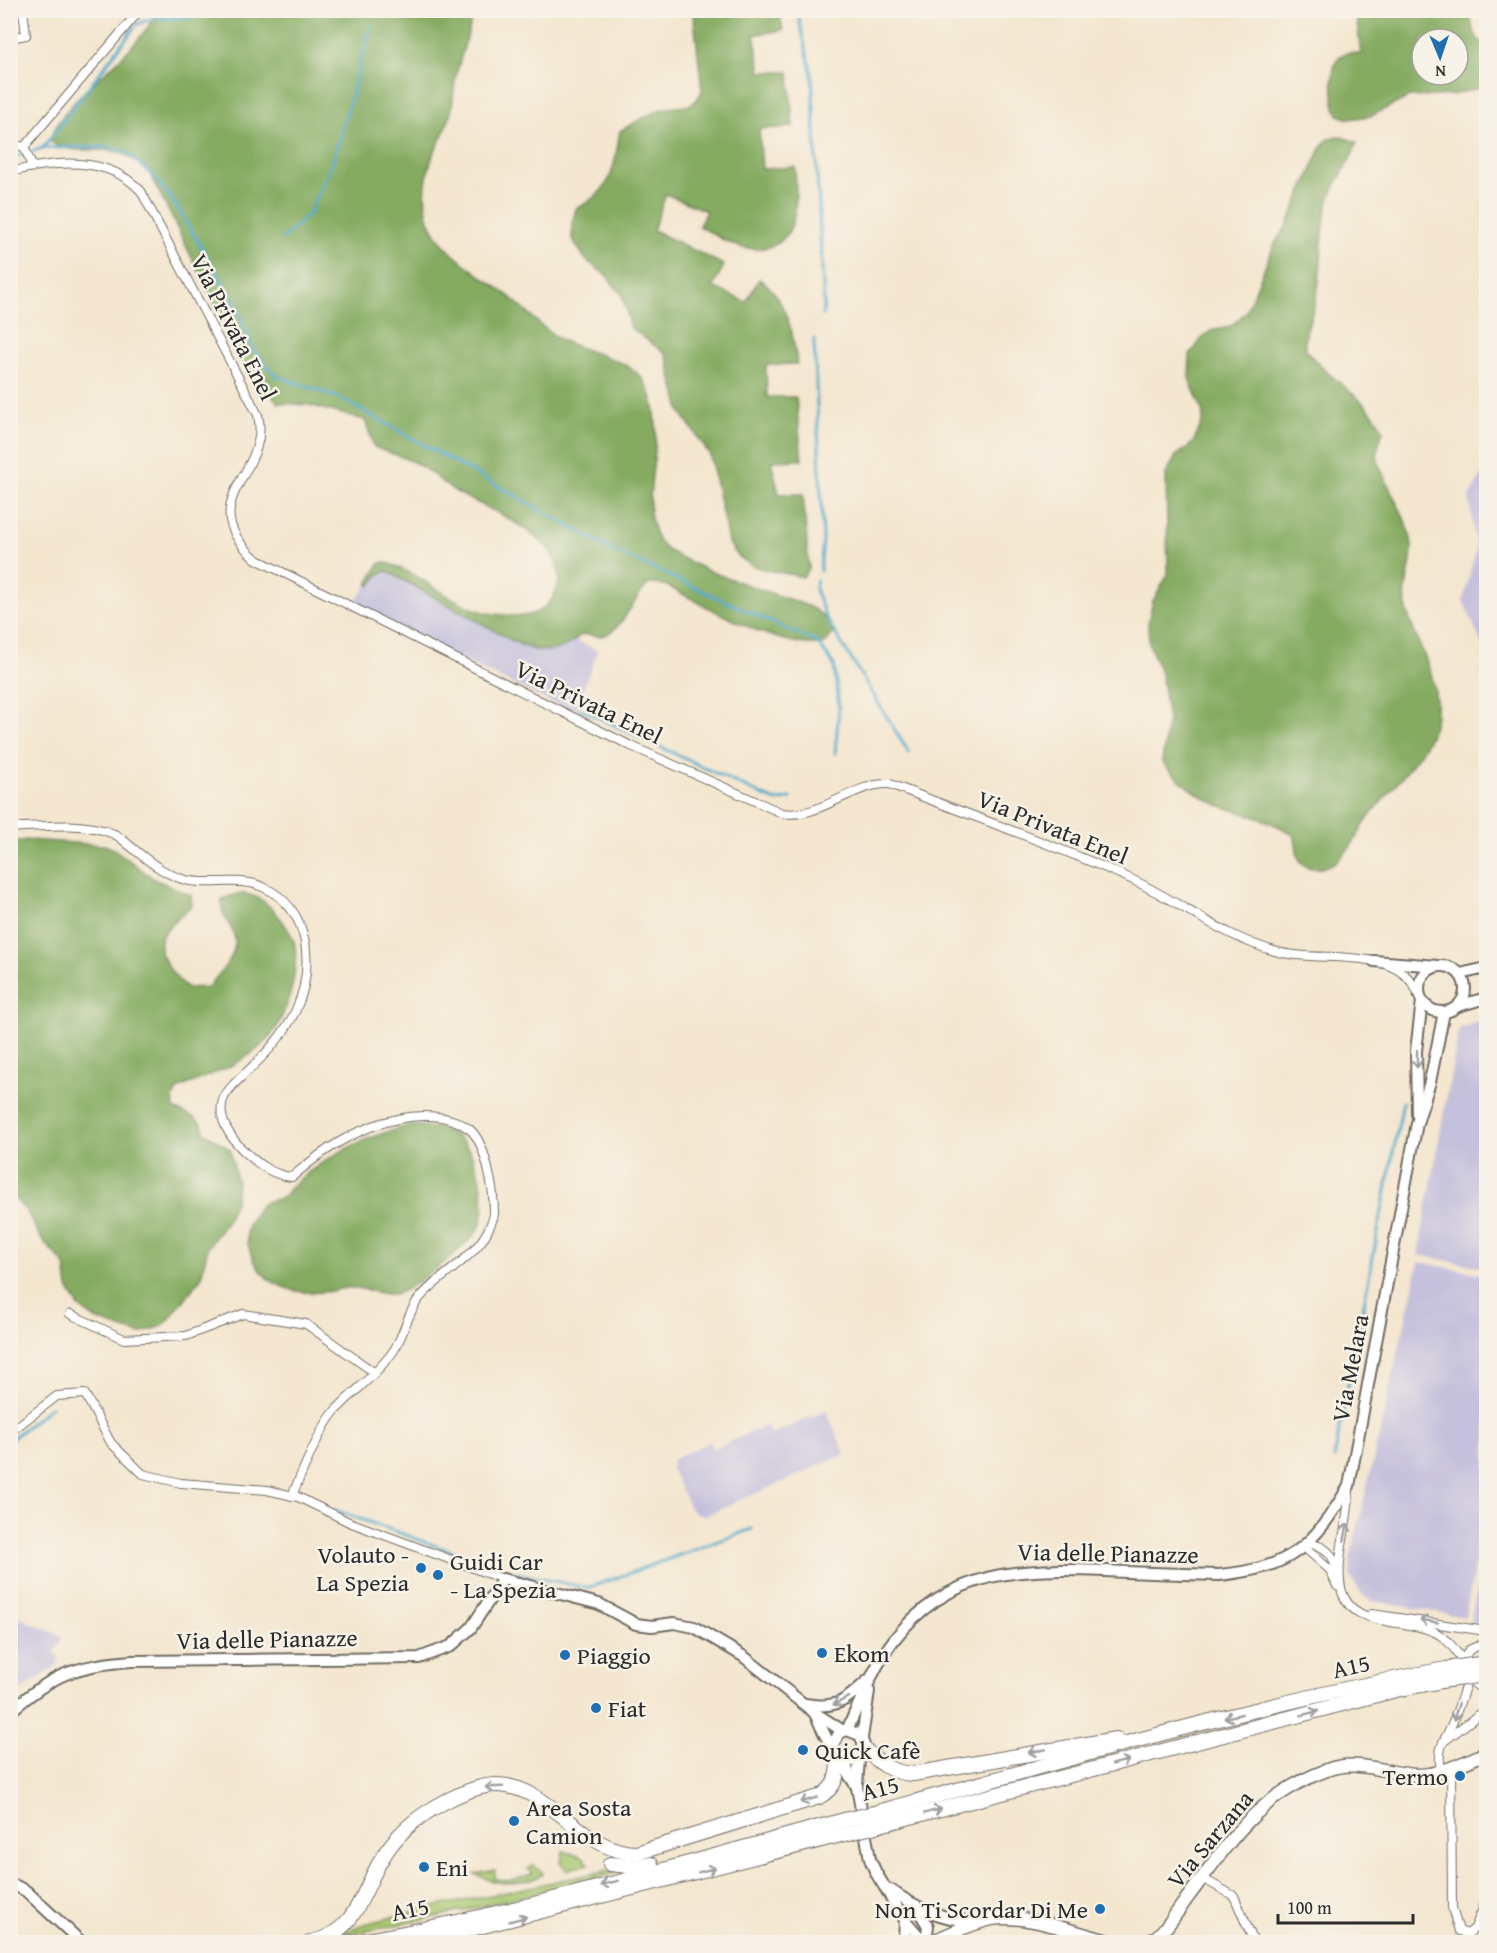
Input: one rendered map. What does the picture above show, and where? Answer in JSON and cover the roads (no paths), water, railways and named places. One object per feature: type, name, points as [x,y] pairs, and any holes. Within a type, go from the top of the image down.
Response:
[{"type":"highway","name":"A15","points":[[875,1820],[1177,1729],[1447,1675],[1486,1663]]},
{"type":"highway","name":"A15","points":[[1447,1675],[1486,1675]]},
{"type":"highway","name":"A15","points":[[355,1942],[462,1920],[750,1846],[875,1820],[1394,1685]]},
{"type":"highway","points":[[862,1748],[885,1768],[913,1774],[1177,1729]]},
{"type":"highway","points":[[311,1942],[321,1940],[346,1927],[386,1852],[412,1821],[453,1798],[480,1787],[509,1787],[535,1798],[602,1845],[625,1853],[637,1853],[819,1797],[829,1792],[838,1776],[839,1755]]},
{"type":"highway","name":"A15","points":[[420,1942],[849,1826]]},
{"type":"highway","points":[[610,1864],[638,1867],[718,1848],[750,1846]]},
{"type":"main road","name":"Via Sarzana","points":[[1150,1942],[1252,1814],[1273,1798],[1313,1776],[1342,1765],[1361,1765],[1398,1774],[1420,1775],[1446,1769],[1486,1753]]},
{"type":"main road","points":[[927,1942],[991,1919],[1012,1918],[1064,1937],[1112,1942]]},
{"type":"street","points":[[10,38],[26,35],[23,10]]},
{"type":"street","points":[[25,147],[140,10]]},
{"type":"street","points":[[10,142],[25,147]]},
{"type":"street","points":[[25,147],[31,163]]},
{"type":"street","name":"Via Privata Enel","points":[[10,172],[31,163],[72,163],[114,171],[131,180],[150,205],[258,416],[259,441],[229,511],[231,529],[240,546],[256,559],[629,745],[782,813],[797,814],[869,785],[890,784],[1078,855],[1136,882],[1251,943],[1278,952],[1311,958],[1374,961],[1405,975],[1421,997]]},
{"type":"street","points":[[10,828],[64,824],[115,834],[164,873],[190,882],[263,887],[295,911],[302,930],[307,967],[305,988],[294,1017],[284,1034],[232,1087],[222,1101],[222,1118],[231,1137],[263,1168],[282,1176],[292,1177],[318,1154],[344,1139],[387,1121],[408,1117],[431,1116],[449,1120],[469,1128],[480,1144],[492,1192],[494,1215],[485,1236],[417,1301],[394,1351],[334,1413],[305,1466],[292,1496]]},
{"type":"street","points":[[1374,961],[1454,969],[1460,974],[1465,990],[1458,1006]]},
{"type":"street","points":[[1417,1123],[1416,1051],[1423,976],[1438,966]]},
{"type":"street","points":[[1460,974],[1486,968]]},
{"type":"street","points":[[1421,997],[1431,1010],[1444,1012],[1486,998]]},
{"type":"street","points":[[1417,1123],[1431,1082],[1444,1012]]},
{"type":"street","name":"Via Melara","points":[[1341,1594],[1339,1578],[1350,1510],[1349,1486],[1417,1123]]},
{"type":"street","points":[[70,1314],[124,1339],[186,1336],[243,1314],[306,1324],[375,1372]]},
{"type":"street","name":"Via delle Pianazze","points":[[10,1432],[57,1396],[85,1394],[111,1443],[143,1474],[182,1483],[267,1490],[292,1496],[349,1522],[503,1579],[599,1604],[636,1624],[652,1626],[674,1623],[694,1627],[743,1656],[814,1713],[845,1731],[871,1676],[895,1639],[914,1619],[944,1596],[980,1579],[1020,1570],[1228,1574],[1268,1566],[1306,1545],[1326,1524],[1349,1486]]},
{"type":"street","points":[[1306,1545],[1318,1545],[1330,1552],[1339,1578]]},
{"type":"street","points":[[1306,1545],[1330,1569],[1348,1605],[1386,1622],[1440,1634],[1462,1659]]},
{"type":"street","name":"Via delle Pianazze","points":[[10,1712],[56,1678],[91,1665],[132,1661],[419,1658],[451,1646],[471,1628],[503,1579]]},
{"type":"street","points":[[1360,1612],[1414,1618],[1486,1631]]},
{"type":"street","points":[[1486,1642],[1469,1650],[1462,1659],[1461,1674],[1479,1687],[1486,1687]]},
{"type":"street","name":"Via delle Pianazze","points":[[803,1704],[834,1706],[850,1698],[871,1676]]},
{"type":"street","name":"Via delle Pianazze","points":[[871,1676],[857,1787],[870,1859],[905,1920],[927,1942]]},
{"type":"street","points":[[1468,1679],[1455,1719],[1441,1743],[1439,1752],[1446,1769],[1452,1908],[1459,1931],[1468,1934],[1475,1928],[1486,1901]]},
{"type":"street","points":[[1441,1743],[1486,1709]]},
{"type":"street","name":"Via delle Pianazze","points":[[814,1713],[857,1787]]},
{"type":"street","points":[[845,1731],[856,1732],[862,1748],[839,1755],[836,1737],[845,1731]]},
{"type":"street","points":[[1202,1878],[1234,1896],[1254,1942]]},
{"type":"street","points":[[10,1883],[26,1891],[81,1942]]},
{"type":"street","name":"Via delle Pianazze","points":[[884,1884],[916,1908],[937,1916],[977,1923]]},
{"type":"street","points":[[916,1908],[928,1926],[927,1942]]},
{"type":"street","points":[[904,1942],[905,1920]]},
{"type":"waterway","points":[[43,148],[136,25],[156,19],[197,17],[217,10]]},
{"type":"waterway","points":[[797,10],[812,75],[824,306],[822,315]]},
{"type":"waterway","points":[[283,238],[309,214],[333,161],[371,26]]},
{"type":"waterway","points":[[10,158],[43,148],[103,147],[126,152],[152,175],[172,199],[236,304],[254,351],[276,376],[340,398],[614,551],[818,643],[834,665],[839,707],[835,754]]},
{"type":"waterway","points":[[814,339],[823,539],[820,571]]},
{"type":"waterway","points":[[817,580],[815,589],[826,618],[909,753]]},
{"type":"waterway","points":[[578,708],[766,797],[777,801],[791,798]]},
{"type":"waterway","points":[[1334,1458],[1403,1102]]},
{"type":"waterway","points":[[10,1440],[51,1407]]},
{"type":"waterway","points":[[335,1510],[510,1572],[588,1588],[752,1529]]},
{"type":"place","name":"Volauto - La Spezia","points":[[421,1568]]},
{"type":"place","name":"Guidi Car - La Spezia","points":[[438,1575]]},
{"type":"place","name":"Ekom","points":[[822,1653]]},
{"type":"place","name":"Piaggio","points":[[565,1655]]},
{"type":"place","name":"Fiat","points":[[596,1708]]},
{"type":"place","name":"Quick Cafè","points":[[803,1750]]},
{"type":"place","name":"Termo","points":[[1460,1776]]},
{"type":"place","name":"Area Sosta Camion","points":[[514,1821]]},
{"type":"place","name":"Eni","points":[[424,1867]]},
{"type":"place","name":"Non Ti Scordar Di Me","points":[[1100,1909]]}]
